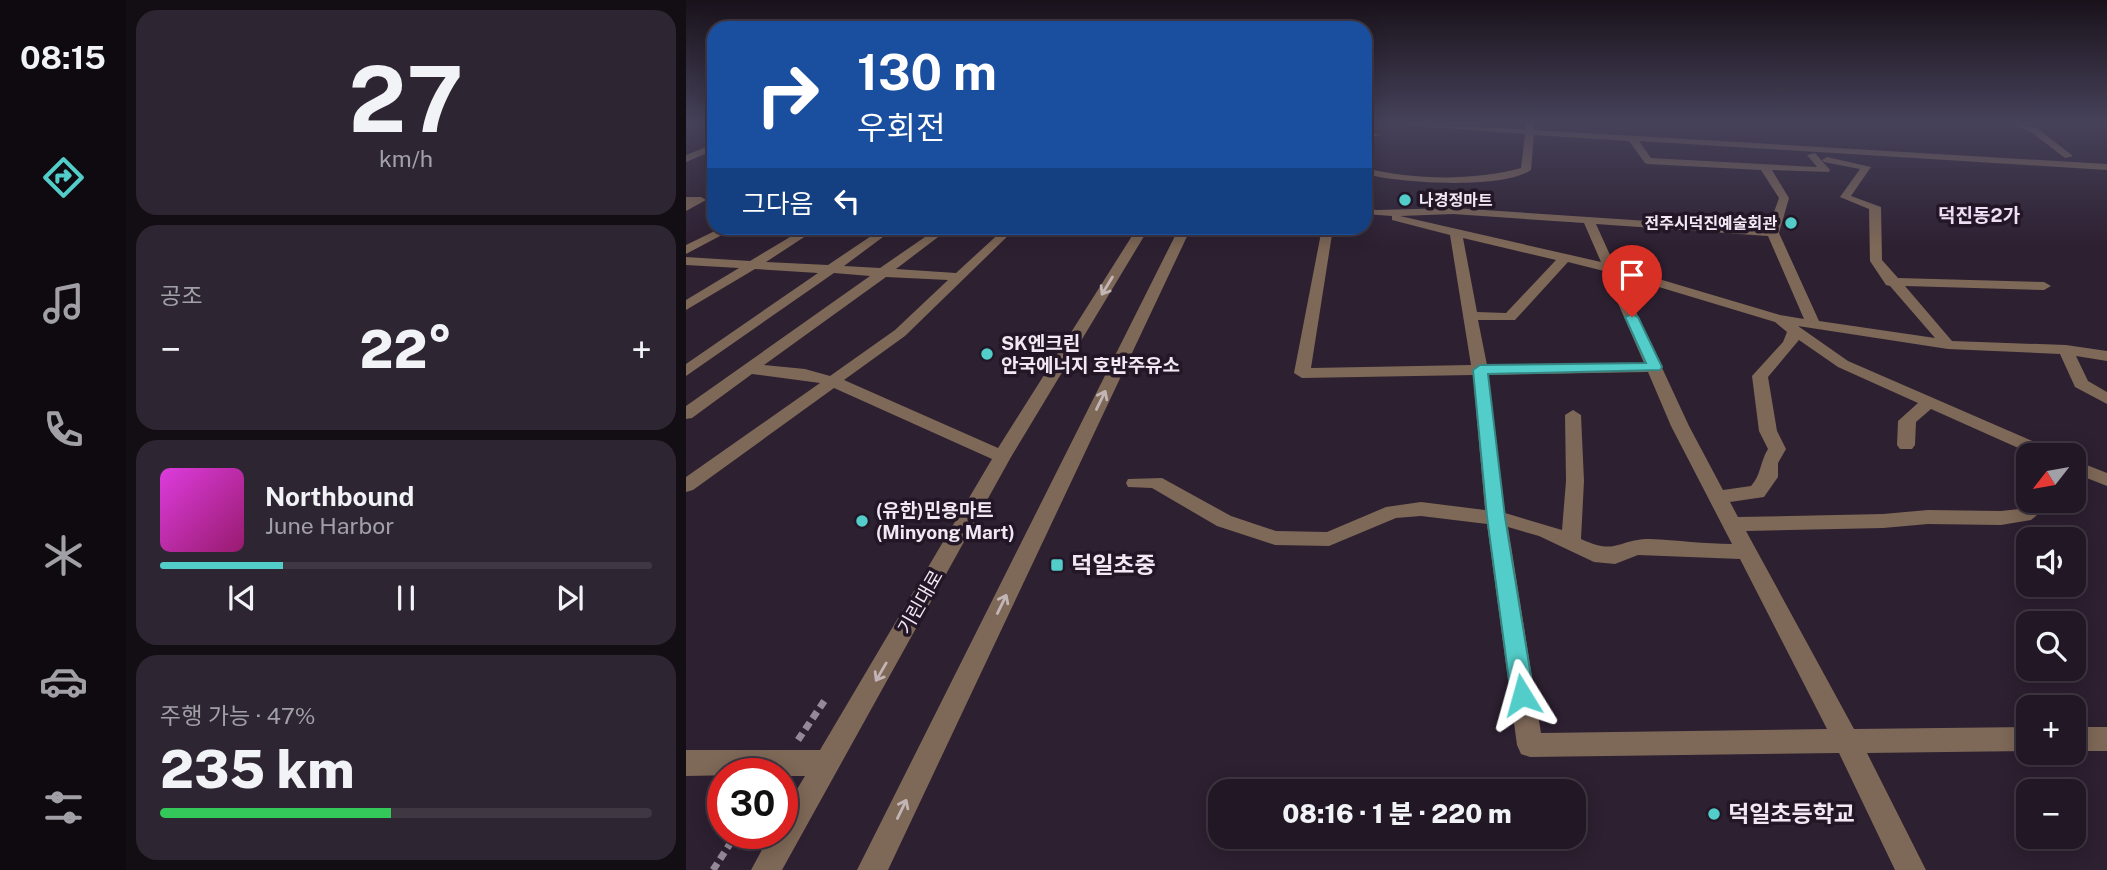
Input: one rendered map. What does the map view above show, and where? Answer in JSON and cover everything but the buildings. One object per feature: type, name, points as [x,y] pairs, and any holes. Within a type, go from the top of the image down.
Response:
[{"type":"street","points":[[1372,173],[1449,178],[1512,176],[1527,170],[1528,165]]},
{"type":"street","points":[[1737,165],[1825,170],[1820,165]]},
{"type":"street","points":[[1856,165],[1866,167],[1845,197],[1875,206],[1876,261],[1891,282],[1948,345]]},
{"type":"street","points":[[2052,165],[2107,167]]},
{"type":"street","points":[[1764,166],[1784,198],[1773,233],[1814,325]]},
{"type":"street","points":[[686,200],[701,200],[686,208]]},
{"type":"street","points":[[1372,211],[1453,211],[1773,233]]},
{"type":"street","points":[[1372,212],[1609,268],[1778,319],[1948,345],[2066,350],[2107,356]]},
{"type":"street","points":[[1588,220],[1679,426],[1847,741],[1911,870]]},
{"type":"street","points":[[1455,233],[1480,370],[1496,517],[1530,746],[2016,739]]},
{"type":"street","points":[[686,250],[715,235]]},
{"type":"street","points":[[686,306],[801,235]]},
{"type":"street","points":[[686,371],[880,235]]},
{"type":"street","points":[[686,414],[935,235]]},
{"type":"street","points":[[686,486],[900,334],[1004,235]]},
{"type":"street","name":"기린대로","points":[[766,870],[1002,457],[1139,235]]},
{"type":"street","points":[[872,870],[1182,235]]},
{"type":"street","points":[[1326,235],[1302,373],[1655,367]]},
{"type":"street","points":[[1471,316],[1510,317],[1565,258]]},
{"type":"street","points":[[686,261],[960,277]]},
{"type":"street","points":[[1891,282],[2043,286]]},
{"type":"street","points":[[1778,319],[1843,364],[2023,443]]},
{"type":"street","points":[[1717,496],[1757,492],[1769,477],[1769,463],[1777,449],[1768,431],[1760,376],[1790,344],[1795,331]]},
{"type":"street","points":[[2066,350],[2081,384],[2107,399]]},
{"type":"street","points":[[751,369],[805,374],[835,382],[1002,457]]},
{"type":"street","points":[[1906,445],[1907,421],[1930,401]]},
{"type":"street","points":[[1571,543],[1576,481],[1573,415]]},
{"type":"street","points":[[2086,476],[2107,480]]},
{"type":"street","points":[[1135,483],[1155,482],[1173,489],[1224,521],[1275,538],[1329,539],[1393,512],[1421,509],[1496,517],[1546,531],[1594,554],[1615,556],[1636,547],[1748,552]]},
{"type":"street","points":[[1733,524],[2001,517],[2027,513]]},
{"type":"street","points":[[2086,739],[2107,738]]},
{"type":"street","points":[[686,763],[707,763]]},
{"type":"street","points":[[798,763],[829,763]]},
{"type":"path","points":[[786,758],[827,697]]},
{"type":"path","points":[[713,870],[727,849]]},
{"type":"place","name":"나경정마트","points":[[1405,200]]},
{"type":"place","name":"전주시덕진예술회관","points":[[1791,223]]},
{"type":"place","name":"SK엔크린 안국에너지 호반주유소","points":[[987,354]]},
{"type":"place","name":"(유한)민용마트 (Minyong Mart)","points":[[862,521]]},
{"type":"place","name":"덕일초중","points":[[1057,565]]},
{"type":"place","name":"덕일초등학교","points":[[1714,814]]},
{"type":"district","name":"덕진동2가","points":[[1979,215]]},
{"type":"route","points":[[1522,695],[1496,517],[1480,370],[1655,367],[1632,317]]}]
